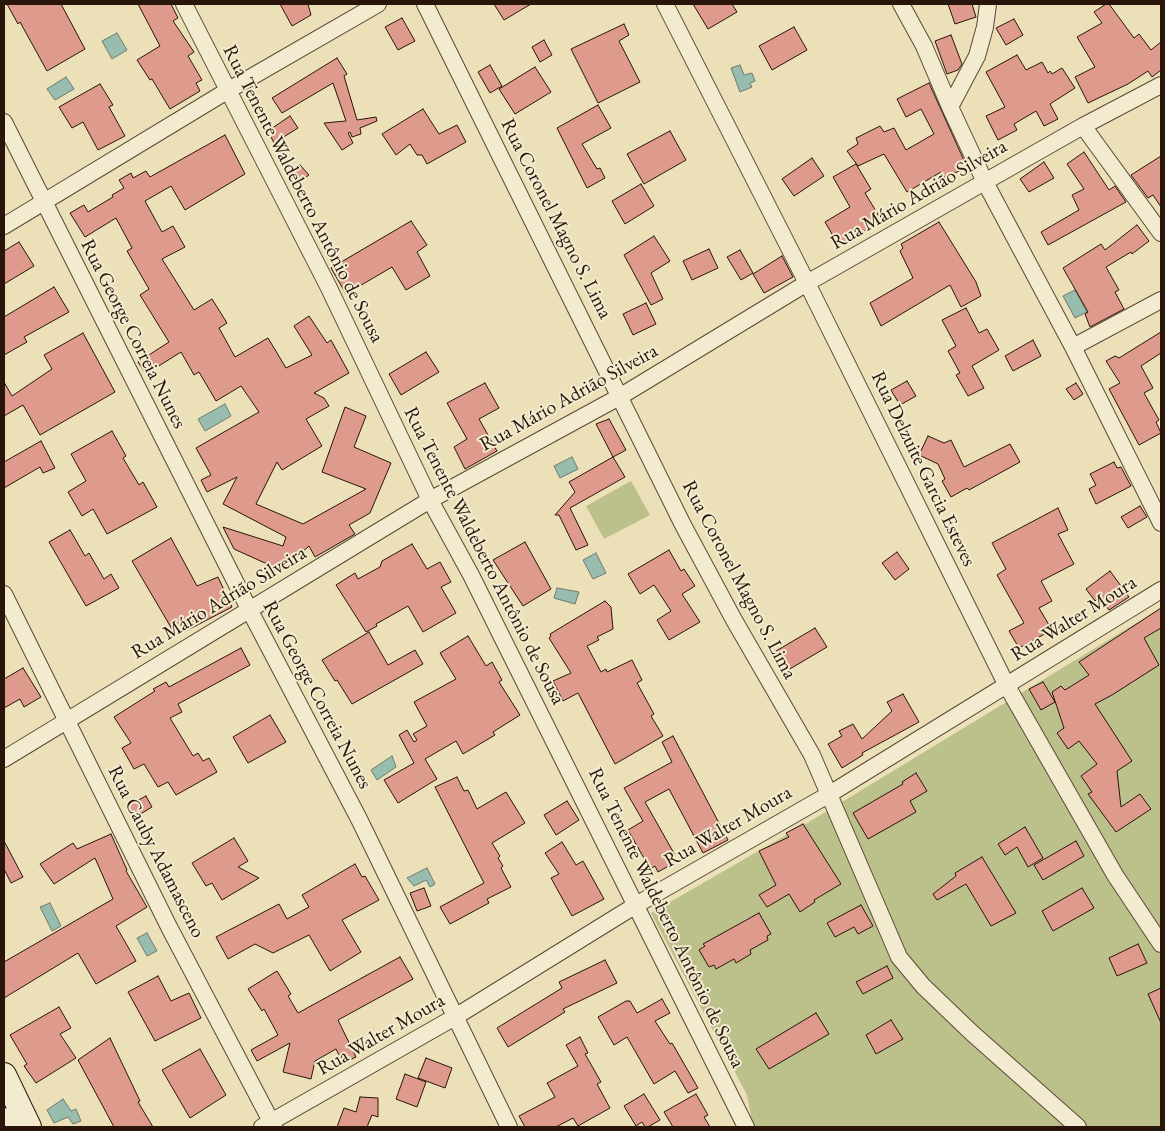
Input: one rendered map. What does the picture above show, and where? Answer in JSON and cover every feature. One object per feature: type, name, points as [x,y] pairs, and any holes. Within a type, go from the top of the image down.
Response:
[{"type":"main road","points":[[4,1075],[29,1127]]},
{"type":"main road","points":[[4,1120],[8,1127]]},
{"type":"street","name":"Rua Tenente Waldeberto Antônio de Sousa","points":[[184,4],[329,288],[430,500],[471,575],[746,1127]]},
{"type":"street","points":[[4,226],[227,91],[378,4]]},
{"type":"street","name":"Rua Coronel Magno S. Lima","points":[[425,4],[683,525],[734,620],[812,755],[899,957],[923,986],[965,1026],[1078,1127]]},
{"type":"street","name":"Rua Delzuite Garcia Esteves","points":[[665,4],[807,283],[1006,686],[1115,875],[1161,944]]},
{"type":"street","points":[[901,4],[924,46],[985,182],[1073,347],[1161,523]]},
{"type":"street","points":[[950,107],[978,56],[988,4]]},
{"type":"street","name":"Rua Mário Adrião Silveira","points":[[4,758],[430,500],[620,396],[807,283],[1083,126],[1161,85]]},
{"type":"street","name":"Rua George Correia Nunes","points":[[4,122],[43,203],[249,609],[358,819],[509,1127]]},
{"type":"street","points":[[1083,126],[1161,233]]},
{"type":"street","points":[[1073,347],[1161,300]]},
{"type":"street","name":"Rua Walter Moura","points":[[269,1125],[455,1017],[636,905],[828,795],[1161,590]]},
{"type":"street","name":"Rua Cauby Adamasceno","points":[[4,594],[269,1125]]},
{"type":"green space","points":[[631,481],[650,515],[604,539],[586,506]]},
{"type":"green space","points":[[1161,608],[1161,1127],[753,1127],[747,1095],[651,913],[814,819]]},
{"type":"shaded area","points":[[117,33],[127,50],[112,59],[102,41]]},
{"type":"shaded area","points":[[740,65],[744,75],[752,73],[755,81],[750,83],[752,87],[740,92],[731,68]]},
{"type":"shaded area","points":[[66,77],[74,89],[55,100],[47,89]]},
{"type":"shaded area","points":[[1075,290],[1087,312],[1075,318],[1063,296]]},
{"type":"shaded area","points":[[225,404],[231,416],[205,431],[198,419]]},
{"type":"shaded area","points":[[572,457],[578,469],[560,478],[554,466]]},
{"type":"shaded area","points":[[596,553],[606,573],[593,579],[583,560]]},
{"type":"shaded area","points":[[557,588],[579,592],[575,604],[554,598]]},
{"type":"shaded area","points":[[392,756],[396,767],[377,780],[371,770]]},
{"type":"shaded area","points":[[427,868],[435,884],[430,887],[426,880],[414,886],[407,878]]},
{"type":"shaded area","points":[[50,903],[61,926],[52,931],[40,907]]},
{"type":"shaded area","points":[[147,933],[157,951],[147,956],[137,938]]},
{"type":"shaded area","points":[[63,1099],[71,1111],[76,1109],[81,1121],[73,1124],[68,1117],[54,1123],[47,1110]]},
{"type":"building","points":[[7,4],[61,4],[85,49],[47,71],[20,22],[18,24]]},
{"type":"building","points":[[138,4],[171,4],[178,18],[173,21],[194,52],[188,56],[202,80],[196,83],[200,91],[170,109],[152,79],[150,80],[137,60],[160,46]]},
{"type":"building","points":[[280,4],[308,4],[311,15],[292,26]]},
{"type":"building","points":[[494,4],[531,4],[504,20]]},
{"type":"building","points":[[693,4],[732,4],[737,12],[708,29]]},
{"type":"building","points":[[948,4],[972,4],[976,17],[955,24]]},
{"type":"building","points":[[1109,4],[1134,38],[1139,34],[1151,50],[1161,42],[1161,70],[1152,77],[1148,71],[1128,84],[1088,103],[1075,77],[1095,67],[1077,37],[1102,23],[1094,12]]},
{"type":"building","points":[[402,18],[415,41],[398,50],[385,27]]},
{"type":"building","points":[[1014,19],[1023,35],[1006,45],[996,28]]},
{"type":"building","points":[[624,24],[629,35],[619,41],[640,82],[598,103],[571,49]]},
{"type":"building","points":[[794,27],[807,50],[772,70],[759,46]]},
{"type":"building","points":[[951,35],[962,64],[958,70],[947,74],[935,41]]},
{"type":"building","points":[[544,40],[552,55],[540,62],[532,47]]},
{"type":"building","points":[[1017,55],[1026,70],[1042,62],[1048,73],[1050,71],[1052,74],[1062,68],[1075,88],[1050,104],[1058,119],[1044,126],[1036,111],[1014,124],[1017,130],[998,140],[986,116],[1005,107],[986,72]]},
{"type":"building","points":[[337,58],[347,74],[344,76],[357,120],[376,117],[377,121],[360,128],[361,134],[352,137],[350,132],[348,133],[353,143],[342,150],[324,123],[346,121],[333,83],[282,113],[272,98]]},
{"type":"building","points":[[490,65],[502,86],[490,93],[478,72]]},
{"type":"building","points":[[535,67],[551,92],[515,114],[499,89]]},
{"type":"building","points":[[929,83],[967,167],[945,178],[941,172],[907,192],[884,154],[858,166],[847,151],[858,144],[856,138],[880,126],[884,132],[894,128],[906,150],[934,134],[921,109],[906,117],[897,99]]},
{"type":"building","points":[[100,84],[113,105],[109,107],[125,136],[98,150],[83,122],[72,128],[59,107]]},
{"type":"building","points":[[598,105],[611,128],[582,144],[597,169],[600,168],[605,178],[587,188],[557,128]]},
{"type":"building","points":[[423,109],[439,134],[457,125],[466,142],[427,164],[422,155],[417,155],[410,144],[396,155],[382,134]]},
{"type":"building","points":[[290,116],[298,128],[274,143],[268,131]]},
{"type":"building","points":[[670,131],[686,160],[644,184],[627,154]]},
{"type":"building","points":[[225,135],[245,174],[185,210],[171,186],[145,201],[162,232],[173,226],[185,247],[162,259],[194,310],[212,299],[227,323],[219,328],[235,357],[268,338],[286,368],[312,355],[294,326],[309,316],[327,343],[331,340],[349,373],[314,393],[324,398],[329,406],[306,419],[322,446],[282,470],[277,462],[256,504],[303,524],[366,489],[322,472],[345,407],[366,416],[354,447],[391,463],[370,513],[349,525],[355,534],[315,557],[309,546],[279,572],[276,568],[234,549],[223,527],[283,546],[286,537],[223,504],[237,477],[207,492],[201,480],[211,475],[196,448],[259,412],[241,386],[216,401],[199,372],[194,375],[181,352],[146,374],[138,362],[169,342],[140,295],[149,289],[127,251],[132,248],[116,218],[85,237],[70,213],[84,205],[88,212],[113,197],[112,195],[124,188],[119,180],[131,173],[133,178],[146,171],[150,177]]},
{"type":"building","points":[[1084,152],[1109,190],[1115,186],[1126,202],[1048,245],[1041,232],[1079,210],[1072,195],[1084,189],[1067,164]]},
{"type":"building","points":[[1161,156],[1161,207],[1153,195],[1148,198],[1131,175]]},
{"type":"building","points":[[812,158],[824,176],[794,196],[782,179]]},
{"type":"building","points":[[1044,162],[1054,178],[1029,192],[1020,179]]},
{"type":"building","points":[[856,164],[871,189],[865,193],[882,221],[839,246],[825,222],[850,207],[833,177]]},
{"type":"building","points":[[300,165],[309,175],[296,184],[289,173]]},
{"type":"building","points":[[641,184],[654,206],[625,224],[612,201]]},
{"type":"building","points":[[411,221],[427,245],[417,252],[430,276],[406,290],[392,267],[346,294],[331,268]]},
{"type":"building","points":[[939,222],[976,282],[981,296],[961,307],[950,285],[881,326],[870,303],[913,278],[900,251],[903,248],[901,244]]},
{"type":"building","points":[[1137,225],[1149,241],[1132,254],[1131,252],[1106,267],[1119,290],[1115,292],[1124,309],[1090,327],[1085,314],[1088,312],[1063,268],[1101,244],[1105,250]]},
{"type":"building","points":[[654,236],[670,261],[651,273],[663,299],[651,305],[624,255]]},
{"type":"building","points":[[19,242],[34,266],[4,284],[4,251]]},
{"type":"building","points":[[709,249],[718,268],[692,280],[683,261]]},
{"type":"building","points":[[740,250],[753,273],[741,280],[727,257]]},
{"type":"building","points":[[782,256],[793,277],[764,293],[753,274]]},
{"type":"building","points":[[54,287],[69,312],[24,337],[27,342],[4,355],[4,317]]},
{"type":"building","points":[[646,303],[656,324],[633,335],[623,314]]},
{"type":"building","points":[[966,308],[979,333],[987,329],[999,350],[972,366],[984,388],[968,396],[956,375],[960,373],[948,351],[956,346],[942,320]]},
{"type":"building","points":[[1161,332],[1161,353],[1141,366],[1153,388],[1144,393],[1159,420],[1156,422],[1161,433],[1139,445],[1109,389],[1120,383],[1106,361],[1115,356],[1119,358]]},
{"type":"building","points":[[83,333],[115,392],[40,435],[23,405],[4,416],[4,382],[12,396],[52,369],[44,355]]},
{"type":"building","points":[[1033,340],[1041,356],[1013,371],[1005,356]]},
{"type":"building","points":[[426,352],[439,372],[401,395],[389,374]]},
{"type":"building","points":[[907,381],[916,396],[900,405],[891,390]]},
{"type":"building","points":[[485,383],[499,408],[479,419],[497,451],[465,469],[454,447],[467,439],[447,403]]},
{"type":"building","points":[[1076,383],[1083,394],[1074,400],[1066,389]]},
{"type":"building","points":[[609,419],[626,450],[613,457],[596,424]]},
{"type":"building","points":[[112,431],[126,456],[123,458],[139,485],[143,482],[157,507],[107,534],[93,509],[82,516],[68,492],[86,481],[71,454]]},
{"type":"building","points":[[928,436],[944,443],[951,440],[964,467],[1010,444],[1020,462],[969,490],[967,488],[951,497],[942,481],[945,479],[938,464],[919,455]]},
{"type":"building","points":[[41,441],[55,468],[43,473],[40,467],[4,488],[4,462]]},
{"type":"building","points":[[613,457],[625,477],[570,508],[588,545],[576,550],[559,515],[555,515],[575,492],[569,482]]},
{"type":"building","points":[[1114,462],[1117,468],[1121,467],[1131,486],[1096,504],[1089,489],[1096,485],[1090,474]]},
{"type":"building","points":[[1140,506],[1147,517],[1128,528],[1121,517]]},
{"type":"building","points":[[1058,508],[1068,530],[1058,534],[1074,564],[1041,581],[1052,601],[1039,608],[1052,630],[1019,648],[1009,631],[1024,623],[997,575],[1006,569],[992,543]]},
{"type":"building","points":[[70,530],[85,556],[89,553],[104,579],[111,574],[119,588],[86,606],[49,542]]},
{"type":"building","points":[[171,538],[197,586],[218,577],[232,607],[176,636],[132,561]]},
{"type":"building","points":[[525,542],[551,589],[523,606],[493,560]]},
{"type":"building","points":[[412,544],[427,569],[440,562],[451,582],[441,587],[456,613],[423,632],[408,606],[376,624],[377,626],[366,632],[336,585],[355,573],[358,579],[380,567],[382,561]]},
{"type":"building","points":[[669,550],[681,571],[684,569],[695,586],[682,594],[700,622],[669,640],[657,620],[671,611],[654,585],[640,594],[628,574]]},
{"type":"building","points":[[897,552],[909,569],[895,580],[882,563]]},
{"type":"building","points":[[1110,571],[1129,597],[1109,610],[1099,597],[1095,601],[1086,589]]},
{"type":"building","points":[[605,601],[611,607],[613,629],[597,637],[599,640],[587,646],[601,672],[606,669],[607,672],[632,660],[642,680],[637,683],[654,714],[651,716],[663,736],[615,764],[578,693],[563,701],[553,681],[571,673],[549,638],[550,634]]},
{"type":"building","points":[[1161,608],[1161,628],[1144,638],[1159,665],[1095,704],[1132,761],[1117,771],[1121,807],[1140,794],[1151,809],[1116,832],[1088,794],[1092,792],[1081,776],[1097,764],[1079,741],[1068,749],[1057,733],[1064,728],[1052,692],[1061,686],[1065,690],[1089,675],[1079,662]]},
{"type":"building","points":[[815,628],[827,647],[783,673],[771,654]]},
{"type":"building","points":[[369,632],[388,665],[415,650],[423,664],[352,704],[322,660]]},
{"type":"building","points":[[468,636],[486,666],[492,662],[502,680],[499,682],[520,715],[493,732],[495,735],[463,754],[456,741],[425,759],[437,779],[398,803],[384,780],[414,763],[399,735],[407,730],[414,742],[417,740],[413,734],[427,726],[414,702],[456,679],[440,653]]},
{"type":"building","points":[[241,648],[250,665],[178,704],[182,712],[170,718],[193,756],[198,753],[203,761],[209,758],[217,772],[176,795],[168,782],[158,787],[144,764],[134,769],[122,748],[131,743],[114,717],[155,691],[153,689],[166,682],[169,687]]},
{"type":"building","points":[[23,668],[41,697],[24,707],[20,699],[4,708],[4,679]]},
{"type":"building","points":[[1043,682],[1055,702],[1041,710],[1029,689]]},
{"type":"building","points":[[903,694],[919,722],[862,753],[863,755],[842,768],[828,744],[842,736],[839,731],[853,724],[862,739],[892,711],[887,702]]},
{"type":"building","points":[[270,715],[286,742],[248,763],[233,737]]},
{"type":"building","points":[[673,736],[728,840],[703,853],[669,789],[645,802],[675,855],[669,858],[672,864],[658,872],[655,866],[650,869],[628,830],[643,821],[624,788],[672,762],[662,742]]},
{"type":"building","points":[[916,773],[927,791],[910,801],[916,812],[868,839],[853,813],[903,784],[902,782]]},
{"type":"building","points":[[457,777],[464,791],[468,790],[477,809],[506,792],[525,823],[492,843],[500,856],[498,858],[503,866],[501,868],[511,887],[487,899],[489,903],[450,924],[440,907],[484,883],[435,787]]},
{"type":"building","points":[[146,796],[152,807],[134,818],[127,806]]},
{"type":"building","points":[[567,801],[579,820],[556,835],[544,815]]},
{"type":"building","points":[[803,824],[841,884],[814,900],[815,902],[800,912],[789,894],[767,907],[759,895],[776,885],[759,851],[789,837],[786,833]]},
{"type":"building","points":[[1025,827],[1043,858],[1028,867],[1017,847],[1005,855],[998,844]]},
{"type":"building","points":[[111,834],[126,871],[147,907],[116,926],[136,961],[96,984],[78,953],[4,998],[4,962],[113,899],[95,858],[54,884],[40,864],[73,843],[77,849]]},
{"type":"building","points":[[234,838],[248,861],[238,867],[259,878],[222,900],[212,883],[206,886],[192,863]]},
{"type":"building","points":[[4,841],[23,877],[11,883],[4,869]]},
{"type":"building","points":[[1076,841],[1084,856],[1043,880],[1034,865]]},
{"type":"building","points":[[562,842],[576,865],[583,861],[604,899],[572,916],[551,878],[559,874],[545,853]]},
{"type":"building","points":[[982,857],[1016,913],[991,926],[966,884],[937,900],[933,894],[956,876],[955,873]]},
{"type":"building","points":[[355,864],[362,877],[365,876],[379,900],[342,920],[361,952],[330,971],[309,935],[273,953],[255,944],[228,959],[216,937],[279,904],[287,919],[309,907],[302,895]]},
{"type":"building","points":[[424,888],[431,906],[417,911],[410,893]]},
{"type":"building","points":[[1082,888],[1094,908],[1053,931],[1042,911]]},
{"type":"building","points":[[861,905],[873,926],[858,934],[854,927],[835,937],[827,923]]},
{"type":"building","points":[[759,913],[771,934],[767,936],[768,940],[750,950],[751,954],[736,963],[734,959],[716,969],[714,965],[709,967],[699,950],[705,946],[703,944]]},
{"type":"building","points":[[1138,944],[1147,963],[1117,976],[1109,958]]},
{"type":"building","points":[[400,957],[413,979],[338,1020],[356,1057],[343,1063],[336,1049],[315,1061],[311,1079],[283,1072],[290,1043],[257,1061],[251,1050],[278,1035],[264,1009],[262,1011],[248,989],[277,971],[291,994],[288,996],[298,1013]]},
{"type":"building","points":[[605,960],[617,983],[563,1009],[565,1012],[508,1047],[497,1028],[562,988],[559,982]]},
{"type":"building","points":[[887,966],[893,978],[863,994],[856,982]]},
{"type":"building","points":[[158,976],[171,1001],[189,993],[201,1018],[155,1041],[128,992]]},
{"type":"building","points":[[1161,988],[1161,1023],[1148,994]]},
{"type":"building","points":[[662,999],[670,1013],[655,1021],[670,1044],[672,1043],[698,1088],[688,1093],[675,1071],[654,1084],[627,1037],[614,1045],[598,1017],[626,1001],[630,1001],[637,1013]]},
{"type":"building","points":[[59,1007],[71,1028],[60,1034],[76,1058],[36,1083],[24,1066],[27,1064],[10,1035]]},
{"type":"building","points":[[816,1013],[829,1034],[769,1069],[756,1049]]},
{"type":"building","points":[[891,1020],[903,1039],[876,1054],[866,1035]]},
{"type":"building","points":[[580,1037],[588,1053],[585,1054],[601,1082],[597,1084],[610,1108],[578,1126],[573,1118],[556,1127],[525,1127],[519,1116],[555,1097],[547,1083],[578,1066],[566,1045]]},
{"type":"building","points":[[110,1038],[140,1101],[138,1102],[153,1127],[114,1127],[78,1060]]},
{"type":"building","points":[[200,1049],[226,1095],[190,1118],[162,1070]]},
{"type":"building","points":[[426,1058],[452,1068],[445,1088],[418,1078]]},
{"type":"building","points":[[405,1074],[426,1082],[417,1107],[396,1099]]},
{"type":"building","points":[[644,1094],[660,1120],[648,1127],[645,1127],[642,1122],[636,1126],[624,1106]]},
{"type":"building","points":[[696,1094],[708,1115],[704,1117],[710,1127],[673,1127],[664,1112]]},
{"type":"building","points":[[360,1097],[378,1098],[378,1117],[372,1115],[367,1127],[337,1127],[344,1108],[356,1112]]}]
